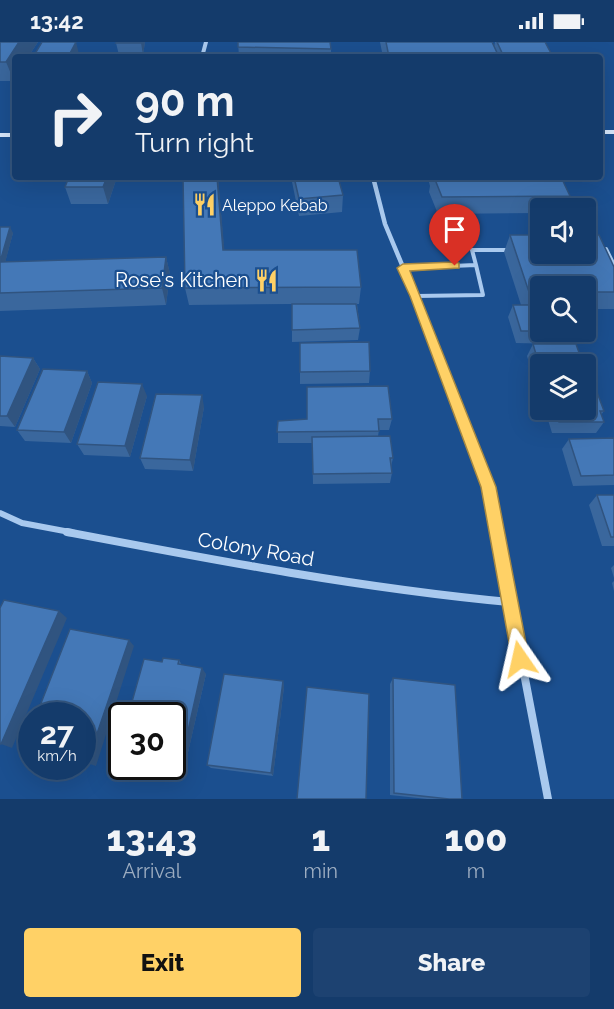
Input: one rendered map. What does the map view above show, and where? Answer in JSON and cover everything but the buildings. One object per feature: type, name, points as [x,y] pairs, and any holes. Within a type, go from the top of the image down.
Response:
[{"type":"street","points":[[374,180],[382,214],[416,296],[488,487],[548,799]]},
{"type":"street","name":"Colony Road","points":[[0,513],[22,522],[239,565],[446,596],[509,602]]},
{"type":"lane","points":[[596,250],[606,249],[614,265]]},
{"type":"lane","points":[[416,296],[483,295],[472,250],[517,250]]},
{"type":"lane","points":[[403,268],[476,265]]},
{"type":"place","name":"Aleppo Kebab","points":[[204,205]]},
{"type":"place","name":"Rose's Kitchen","points":[[267,280]]},
{"type":"route","points":[[455,266],[403,268],[463,416],[488,487],[520,659]]}]
